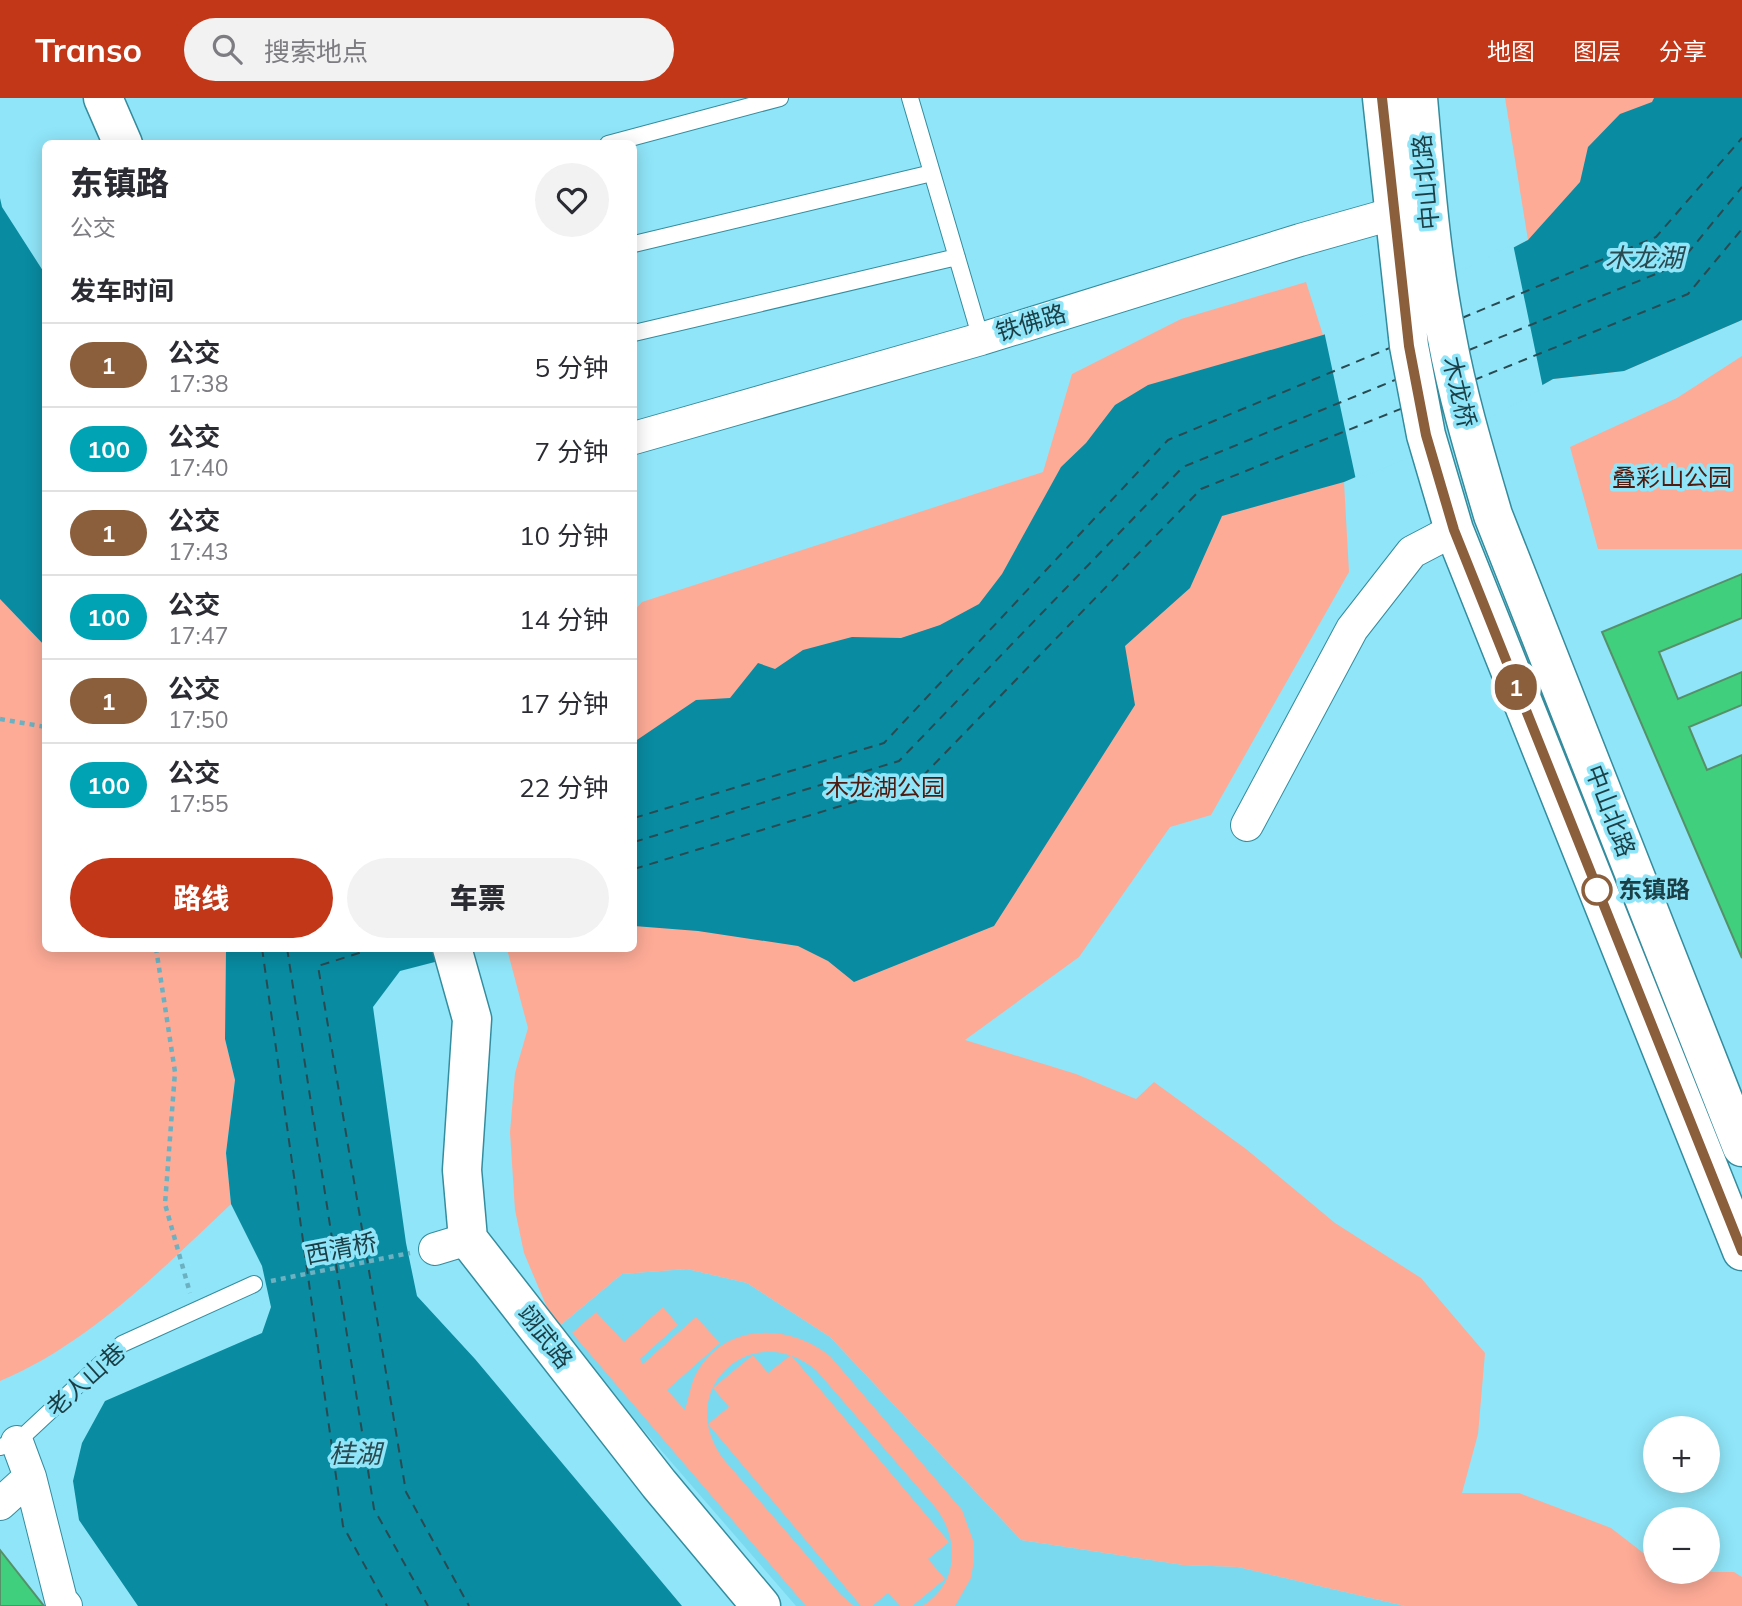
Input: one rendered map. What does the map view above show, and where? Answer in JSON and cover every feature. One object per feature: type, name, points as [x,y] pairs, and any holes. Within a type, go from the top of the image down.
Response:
[{"type":"main road","points":[[103,98],[121,140]]},
{"type":"main road","name":"中山北路","points":[[1382,98],[1410,212],[1417,270]]},
{"type":"main road","name":"中山北路","points":[[1410,212],[1418,98]]},
{"type":"main road","name":"木龙桥","points":[[1417,270],[1493,515]]},
{"type":"main road","name":"木龙桥","points":[[1417,270],[1426,435],[1454,530]]},
{"type":"main road","name":"中山北路","points":[[1493,515],[1742,1147]]},
{"type":"main road","name":"中山北路","points":[[1454,530],[1742,1251]]},
{"type":"main road","points":[[451,1244],[463,1170],[472,1019],[453,952]]},
{"type":"main road","name":"翊武路","points":[[451,1244],[761,1606]]},
{"type":"street","name":"铁佛路","points":[[637,437],[1410,212]]},
{"type":"street","points":[[1247,825],[1352,629],[1412,552],[1454,530]]},
{"type":"street","points":[[9,1444],[30,1477],[61,1600],[66,1606]]},
{"type":"street","points":[[0,1504],[30,1477]]},
{"type":"lane","points":[[623,140],[779,98]]},
{"type":"lane","points":[[910,98],[981,339]]},
{"type":"lane","points":[[637,243],[932,173]]},
{"type":"lane","points":[[637,332],[957,257]]},
{"type":"lane","name":"老人山巷","points":[[9,1444],[122,1344],[254,1284]]},
{"type":"path","points":[[0,719],[42,726]]},
{"type":"path","points":[[157,952],[175,1072],[165,1204],[195,1311]]},
{"type":"path","name":"西清桥","points":[[254,1284],[451,1244]]},
{"type":"shaded area","points":[[687,1269],[747,1283],[830,1337],[1021,1540],[1183,1565],[1238,1567],[1405,1606],[796,1606],[556,1329],[622,1274]]},
{"type":"green space","name":"木龙湖公园","points":[[1505,98],[1742,98],[1742,320],[1624,371],[1553,379],[1454,435],[1344,482],[1349,572],[1211,815],[1170,827],[1079,957],[965,1040],[1076,1074],[1136,1099],[1154,1082],[1246,1149],[1335,1223],[1421,1278],[1485,1353],[1478,1434],[1462,1493],[1519,1493],[1611,1528],[1643,1553],[1643,1584],[1720,1584],[1720,1572],[1734,1572],[1742,1577],[1742,1606],[1405,1606],[1238,1567],[1183,1565],[1021,1540],[830,1337],[747,1283],[687,1269],[622,1274],[556,1329],[524,1253],[515,1210],[510,1132],[515,1073],[528,1028],[508,952],[637,952],[637,608],[642,602],[1043,472],[1072,374],[1181,319],[1306,282],[1323,335],[1425,294],[1528,240]]},
{"type":"green space","name":"叠彩山公园","points":[[1742,356],[1742,549],[1598,549],[1570,447],[1677,398]]},
{"type":"green space","points":[[0,599],[42,643],[42,952],[226,952],[225,1039],[235,1080],[226,1153],[231,1204],[151,1279],[94,1326],[64,1347],[0,1381]]},
{"type":"green space","points":[[663,1307],[678,1325],[640,1359],[643,1364],[696,1317],[720,1343],[667,1390],[685,1410],[694,1378],[706,1360],[720,1346],[737,1338],[756,1333],[775,1333],[794,1337],[830,1356],[962,1510],[974,1543],[974,1560],[971,1578],[955,1606],[922,1606],[943,1586],[952,1560],[949,1532],[935,1507],[816,1370],[791,1356],[766,1352],[744,1357],[726,1370],[713,1388],[707,1410],[711,1435],[725,1461],[841,1595],[854,1606],[806,1606],[572,1333],[596,1312],[624,1342]]},
{"type":"green space","points":[[753,1355],[768,1373],[791,1355],[949,1542],[928,1559],[945,1579],[912,1606],[900,1606],[888,1593],[872,1606],[861,1606],[708,1424],[729,1407],[713,1388]]},
{"type":"water","name":"木龙湖","points":[[1654,98],[1742,98],[1742,320],[1624,371],[1553,379],[1454,435],[1344,482],[1222,516],[1190,588],[1125,646],[1135,705],[994,926],[854,982],[828,961],[798,946],[698,931],[637,926],[637,740],[696,700],[730,698],[758,663],[775,669],[803,650],[852,637],[901,638],[940,625],[979,604],[1002,574],[1061,467],[1086,443],[1115,405],[1148,385],[1323,335],[1425,294],[1528,240],[1580,182],[1588,147],[1620,114],[1652,102]]},
{"type":"water","points":[[0,198],[2,207],[42,269],[42,643],[0,599]]},
{"type":"water","name":"桂湖","points":[[226,952],[473,952],[400,971],[373,1007],[406,1243],[417,1296],[475,1359],[682,1606],[138,1606],[79,1520],[73,1481],[82,1443],[105,1401],[262,1333],[271,1307],[262,1266],[231,1204],[226,1153],[235,1080],[225,1039]]},
{"type":"pier","points":[[1513,244],[1543,388],[1455,438],[1356,480],[1324,331],[1424,291]]},
{"type":"building","points":[[1742,574],[1742,618],[1659,652],[1678,699],[1742,672],[1742,705],[1689,727],[1707,770],[1742,755],[1742,958],[1602,632]]},
{"type":"building","points":[[0,1550],[44,1606],[0,1606]]},
{"type":"ferry route","points":[[1462,318],[1656,237],[1742,138]]},
{"type":"ferry route","points":[[1469,350],[1678,265],[1742,187]]},
{"type":"ferry route","points":[[1474,380],[1688,294],[1742,229]]},
{"type":"ferry route","points":[[637,817],[884,743],[1168,440],[1392,347]]},
{"type":"ferry route","points":[[637,841],[899,761],[1183,467],[1395,380]]},
{"type":"ferry route","points":[[637,868],[916,783],[1201,489],[1403,408]]},
{"type":"ferry route","points":[[263,952],[343,1526],[387,1606]]},
{"type":"ferry route","points":[[288,952],[374,1509],[428,1606]]},
{"type":"ferry route","points":[[362,952],[318,966],[406,1492],[469,1606]]},
{"type":"bus line","name":"1","points":[[1382,98],[1394,234],[1409,346],[1426,435],[1454,530],[1742,1251]]},
{"type":"place","name":"东镇路","points":[[1597,890]]}]
